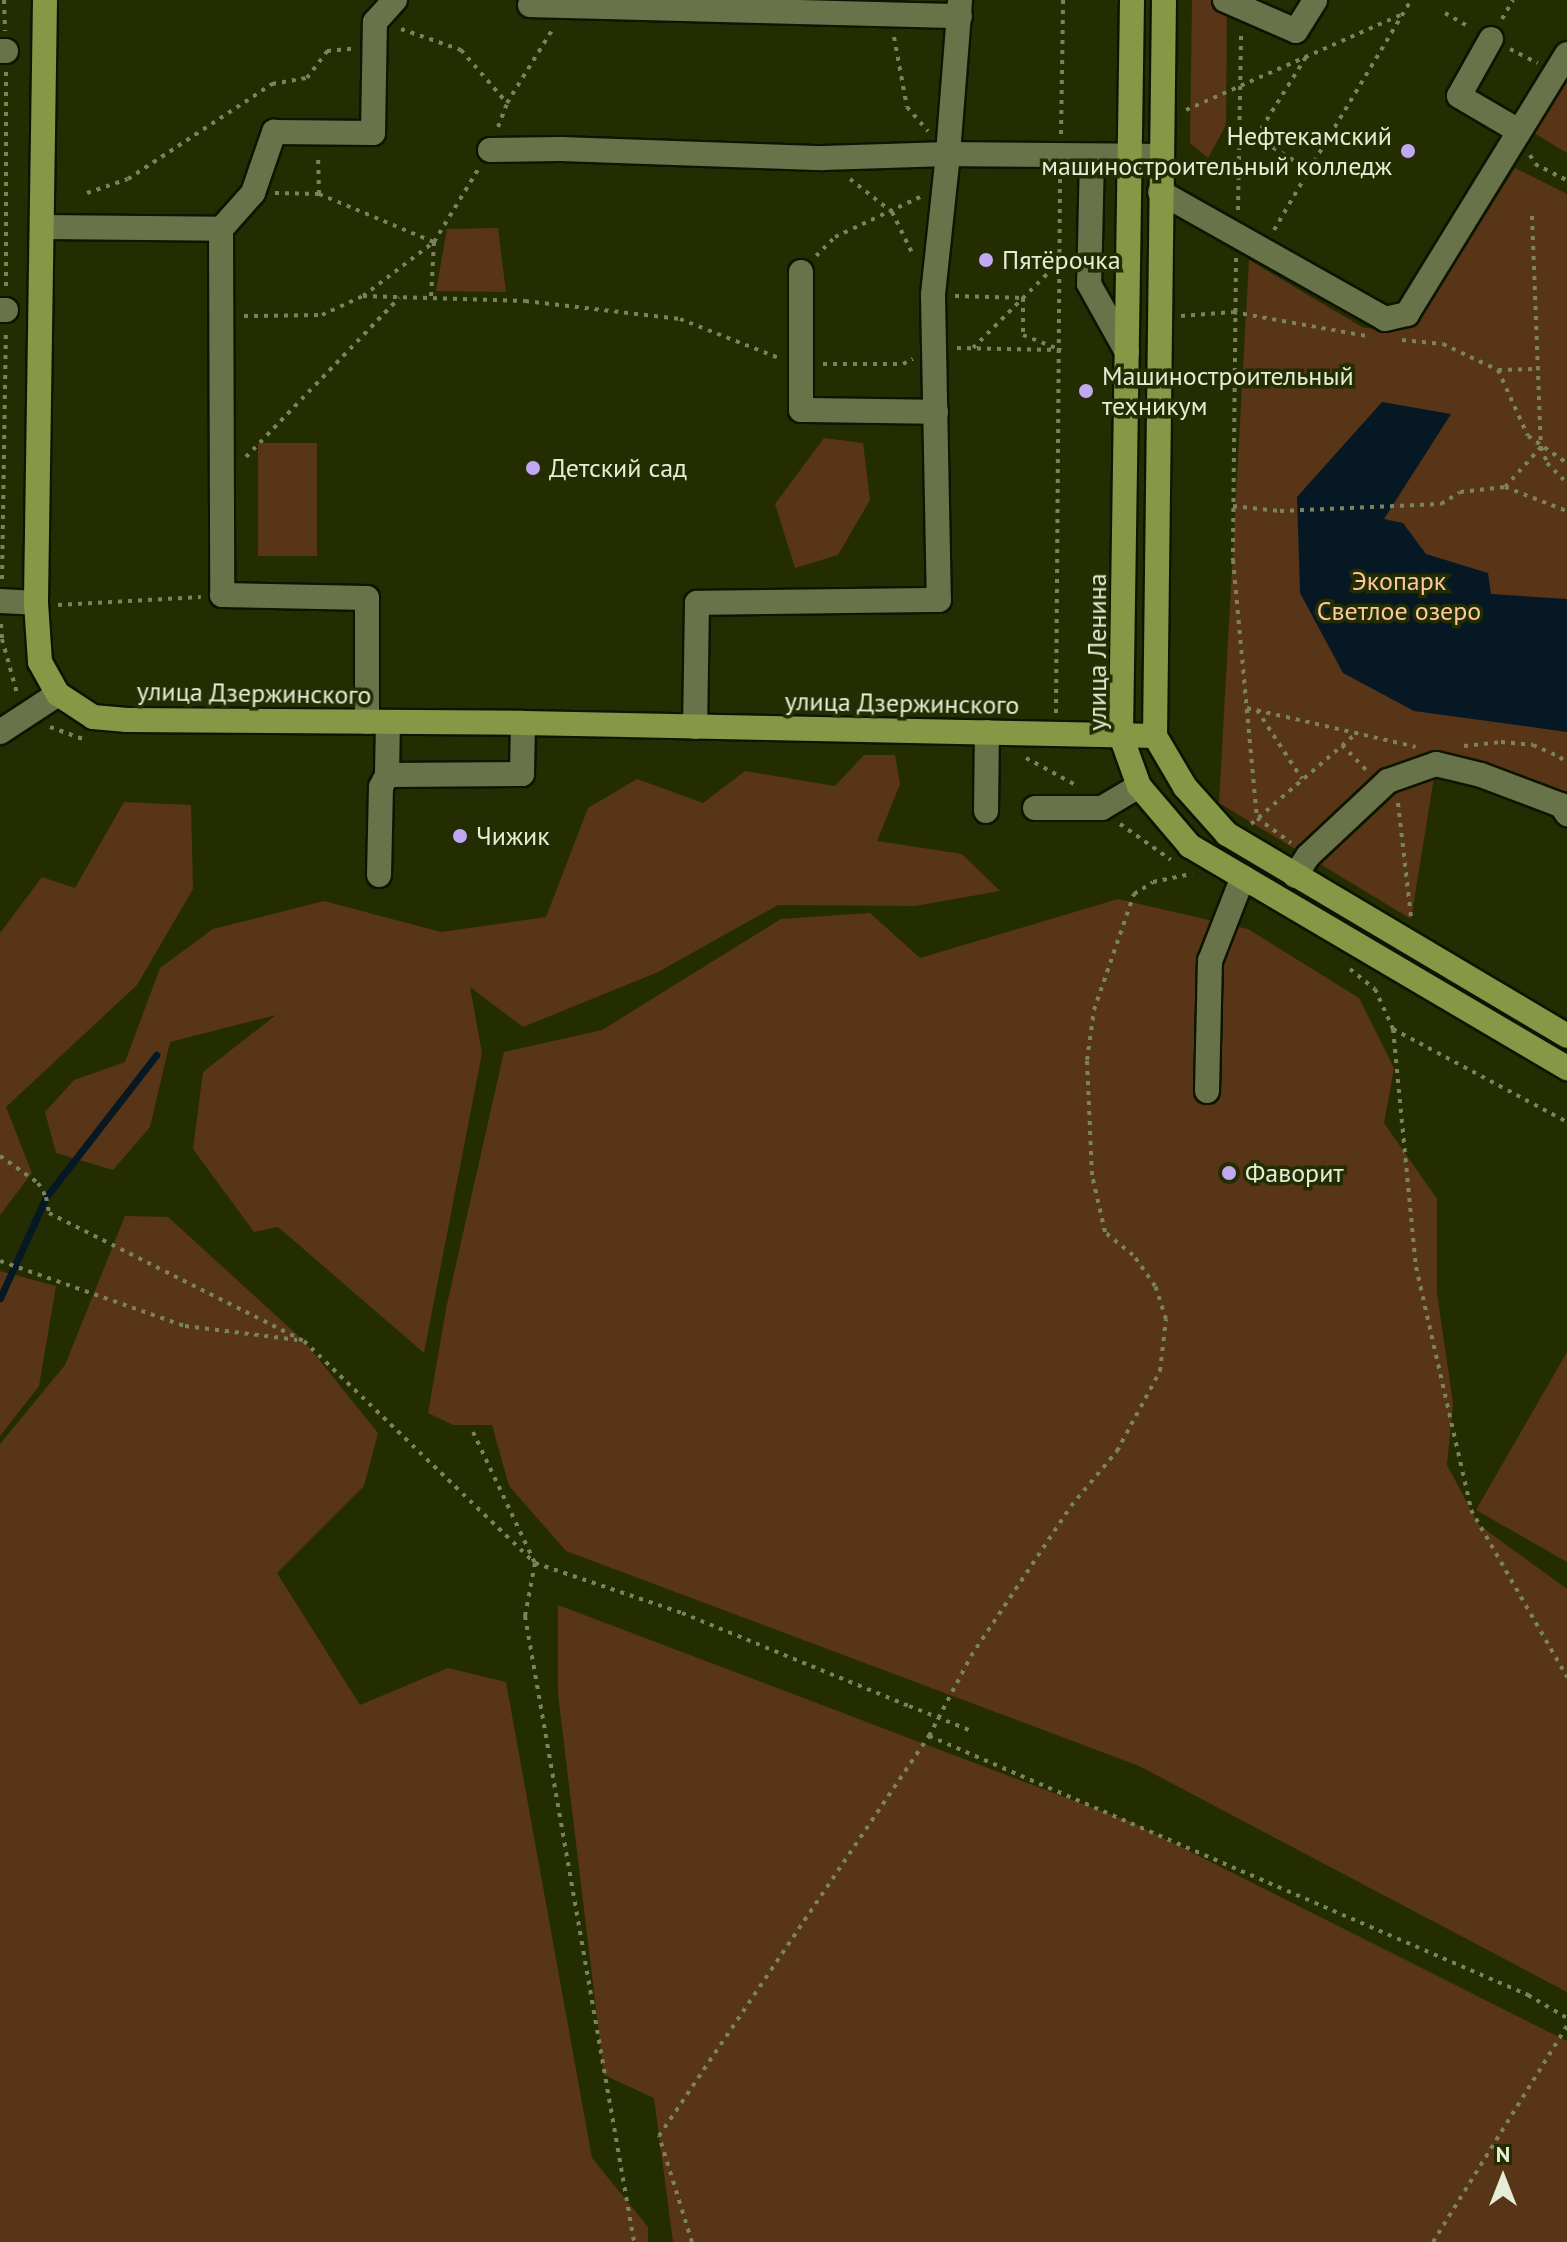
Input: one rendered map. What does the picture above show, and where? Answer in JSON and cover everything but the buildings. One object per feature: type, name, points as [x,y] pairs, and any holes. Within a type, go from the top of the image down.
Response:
[{"type":"main road","name":"улица Дзержинского","points":[[45,0],[36,603],[40,662],[58,694],[93,717],[1155,736]]},
{"type":"main road","name":"улица Ленина","points":[[1132,0],[1121,736],[1139,786],[1190,846],[1567,1068]]},
{"type":"main road","points":[[1164,0],[1155,736],[1185,787],[1227,834],[1302,866],[1567,1036]]},
{"type":"lane","points":[[379,875],[381,787],[387,775],[378,722],[367,598],[222,595],[221,229],[253,193],[274,132],[373,133],[375,22],[395,0]]},
{"type":"lane","points":[[1232,3],[1296,31],[1315,0]]},
{"type":"lane","points":[[530,5],[890,14],[960,8],[933,295],[939,600],[697,603],[695,727]]},
{"type":"lane","points":[[1491,39],[1459,96],[1519,131]]},
{"type":"lane","points":[[1160,192],[1385,319],[1407,314],[1567,54]]},
{"type":"lane","points":[[490,150],[561,149],[823,158],[948,154],[1160,156]]},
{"type":"lane","points":[[1092,156],[1089,284],[1127,352]]},
{"type":"lane","points":[[43,227],[221,229]]},
{"type":"lane","points":[[801,272],[801,410],[936,412]]},
{"type":"lane","points":[[0,601],[36,603]]},
{"type":"lane","points":[[0,732],[58,694]]},
{"type":"lane","points":[[387,775],[522,774],[523,723]]},
{"type":"lane","points":[[986,811],[987,732]]},
{"type":"lane","points":[[1302,866],[1388,782],[1436,764],[1481,775],[1561,805],[1567,814]]},
{"type":"lane","points":[[1035,808],[1102,808],[1139,786]]},
{"type":"lane","points":[[1207,1091],[1210,961],[1234,872]]},
{"type":"path","points":[[1056,733],[1063,0]]},
{"type":"path","points":[[1262,252],[1411,0]]},
{"type":"path","points":[[1232,3],[1241,86],[1233,312],[1233,560],[1257,818],[1302,866]]},
{"type":"path","points":[[222,316],[322,315],[363,296],[434,242],[490,150],[507,103],[566,7]]},
{"type":"path","points":[[890,14],[907,107],[948,154]]},
{"type":"path","points":[[1161,121],[1403,14]]},
{"type":"path","points":[[375,22],[461,50],[507,103]]},
{"type":"path","points":[[1296,31],[1306,57]]},
{"type":"path","points":[[87,193],[128,179],[272,84],[307,78],[327,51],[375,47]]},
{"type":"path","points":[[1256,137],[1306,57]]},
{"type":"path","points":[[1519,131],[1535,164],[1567,180]]},
{"type":"path","points":[[318,133],[319,194]]},
{"type":"path","points":[[1240,133],[1256,137],[1309,170]]},
{"type":"path","points":[[801,272],[835,237],[892,212],[823,158]]},
{"type":"path","points":[[253,193],[319,194],[434,242]]},
{"type":"path","points":[[1532,216],[1541,447],[1547,463],[1567,483]]},
{"type":"path","points":[[431,298],[434,242]]},
{"type":"path","points":[[973,348],[1059,262]]},
{"type":"path","points":[[363,296],[525,301],[680,319],[799,364]]},
{"type":"path","points":[[222,468],[242,461],[399,298]]},
{"type":"path","points":[[1161,319],[1233,312],[1376,337]]},
{"type":"path","points":[[1389,339],[1443,344],[1498,370],[1539,369]]},
{"type":"path","points":[[1498,370],[1528,436],[1567,463]]},
{"type":"path","points":[[1505,487],[1541,447]]},
{"type":"path","points":[[1233,506],[1280,511],[1441,504],[1460,492],[1505,487],[1567,511]]},
{"type":"path","points":[[36,603],[77,606],[222,595]]},
{"type":"path","points":[[1247,708],[1430,750]]},
{"type":"path","points":[[1257,710],[1302,779]]},
{"type":"path","points":[[1257,818],[1358,732]]},
{"type":"path","points":[[1453,748],[1501,742],[1533,745],[1560,757],[1567,764]]},
{"type":"path","points":[[1342,745],[1388,782],[1411,919]]},
{"type":"path","points":[[692,2242],[659,2136],[929,1736],[971,1656],[1071,1506],[1117,1451],[1160,1371],[1166,1319],[1155,1286],[1133,1255],[1105,1232],[1092,1175],[1087,1060],[1094,1010],[1134,894],[1153,882],[1234,872]]},
{"type":"path","points":[[1341,962],[1375,989],[1393,1029],[1416,1267],[1471,1510],[1567,1677]]},
{"type":"path","points":[[1393,1029],[1567,1122]]},
{"type":"path","points":[[0,1156],[38,1183],[46,1197],[49,1213],[304,1341],[535,1563],[682,1613],[969,1730]]},
{"type":"path","points":[[0,1261],[185,1326],[304,1341]]},
{"type":"path","points":[[473,1432],[535,1563],[525,1616],[634,2242]]},
{"type":"path","points":[[929,1736],[1528,1995],[1567,2018]]},
{"type":"path","points":[[1433,2242],[1567,2026]]},
{"type":"green space","points":[[1192,0],[1227,0],[1226,125],[1208,158],[1190,143]]},
{"type":"green space","points":[[1567,78],[1567,153],[1534,133]]},
{"type":"green space","name":"Экопарк Светлое озеро","points":[[1515,168],[1567,194],[1567,814],[1436,765],[1411,919],[1219,803],[1249,260],[1362,327],[1389,332],[1414,327]]},
{"type":"green space","points":[[498,228],[506,292],[436,291],[447,229]]},
{"type":"green space","points":[[824,438],[863,443],[870,500],[838,555],[795,568],[775,504]]},
{"type":"green space","points":[[258,443],[317,443],[317,556],[258,556]]},
{"type":"green space","points":[[864,755],[895,755],[900,784],[877,841],[962,854],[1000,891],[915,906],[778,905],[658,972],[523,1027],[470,987],[482,1053],[424,1353],[278,1227],[254,1232],[193,1149],[203,1072],[276,1015],[170,1042],[150,1127],[113,1170],[56,1153],[45,1112],[74,1080],[125,1062],[160,968],[213,929],[324,901],[441,932],[546,917],[588,808],[637,779],[703,803],[745,771],[835,786]]},
{"type":"green space","points":[[124,802],[191,805],[193,889],[137,985],[6,1107],[32,1173],[0,1215],[0,933],[42,877],[75,888]]},
{"type":"green space","points":[[1118,899],[1248,929],[1359,998],[1394,1068],[1384,1123],[1437,1199],[1437,1293],[1453,1403],[1447,1465],[1479,1525],[1567,1589],[1567,1992],[1139,1766],[566,1551],[509,1486],[492,1425],[453,1425],[428,1413],[447,1304],[504,1052],[602,1030],[781,919],[870,913],[920,958]]},
{"type":"green space","points":[[125,1216],[168,1217],[304,1341],[378,1433],[364,1486],[277,1573],[360,1705],[448,1668],[506,1682],[592,2158],[648,2227],[648,2242],[0,2242],[0,1444],[65,1365]]},
{"type":"green space","points":[[0,1271],[56,1286],[39,1386],[0,1436]]},
{"type":"green space","points":[[1567,1352],[1567,1562],[1476,1510]]},
{"type":"green space","points":[[558,1605],[1133,1823],[1567,2041],[1567,2242],[673,2242],[654,2098],[604,2075],[558,1694]]},
{"type":"water","points":[[1382,402],[1451,414],[1384,519],[1403,523],[1426,554],[1488,573],[1491,594],[1567,599],[1567,732],[1414,711],[1343,673],[1300,593],[1297,497]]},
{"type":"waterway","points":[[0,1298],[46,1197],[156,1055]]},
{"type":"place","name":"Нефтекамский машиностроительный колледж","points":[[1408,151]]},
{"type":"place","name":"Пятёрочка","points":[[986,260]]},
{"type":"place","name":"Машиностроительный техникум","points":[[1086,391]]},
{"type":"place","name":"Детский сад","points":[[533,468]]},
{"type":"place","name":"Чижик","points":[[460,836]]},
{"type":"place","name":"Фаворит","points":[[1229,1173]]}]
